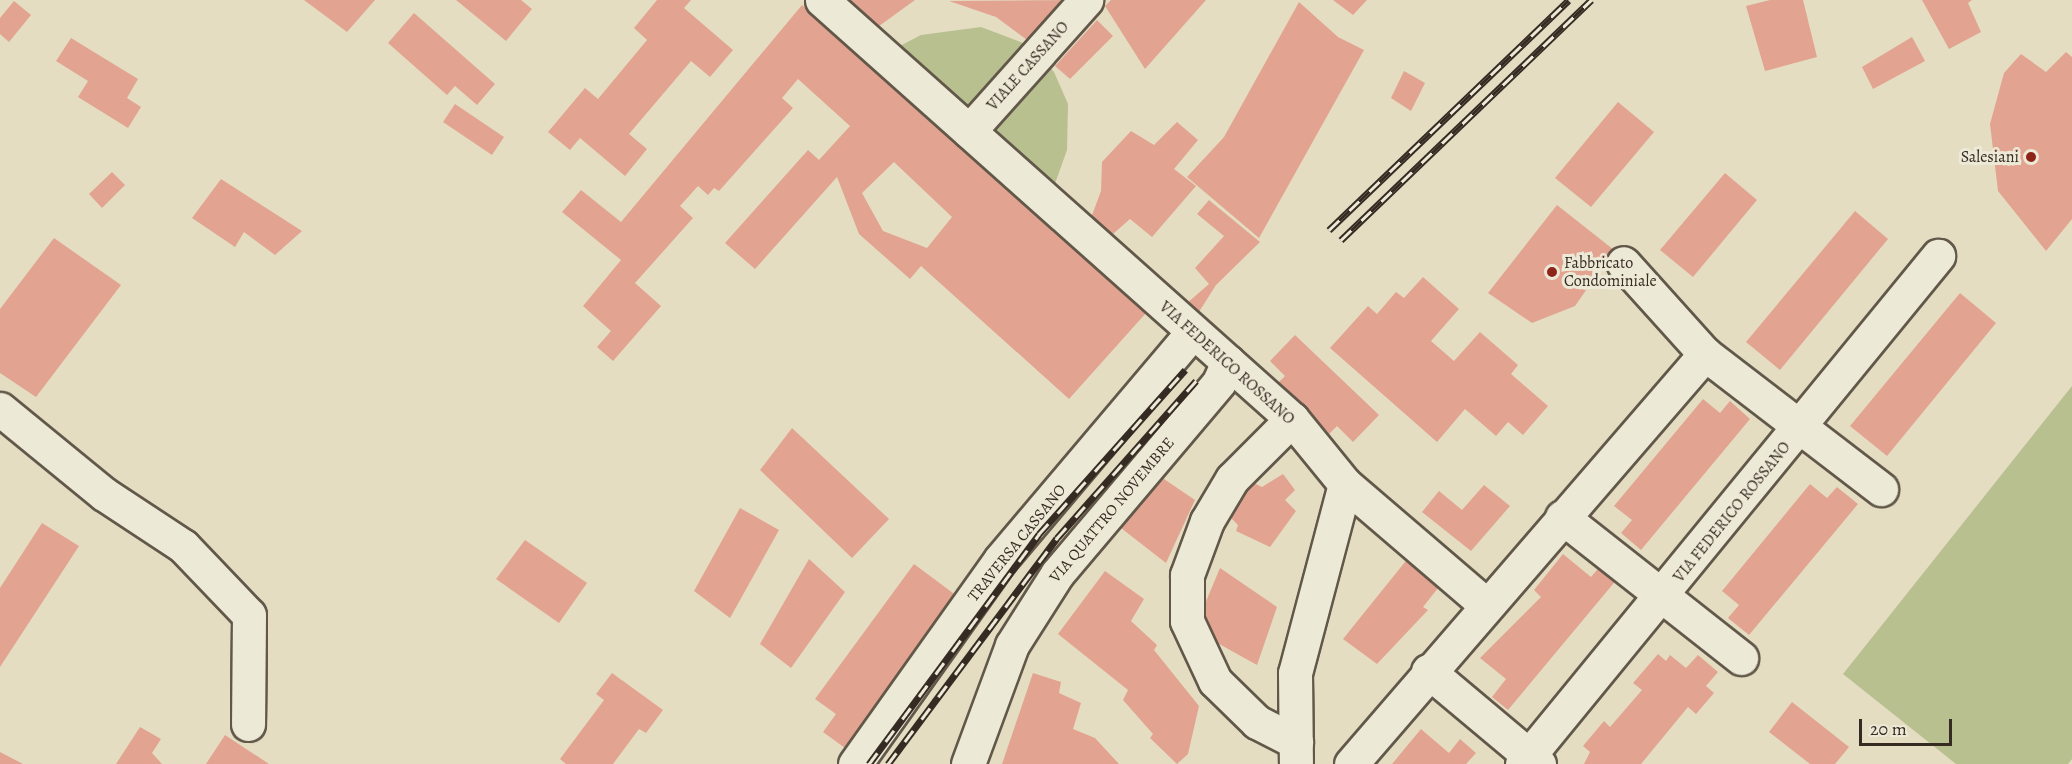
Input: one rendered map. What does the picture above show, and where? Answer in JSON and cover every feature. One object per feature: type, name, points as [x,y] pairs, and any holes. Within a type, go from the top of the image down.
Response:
[{"type":"street","name":"VIA FEDERICO ROSSANO","points":[[822,0],[1292,420],[1345,484],[1486,605]]},
{"type":"street","name":"VIALE CASSANO","points":[[969,131],[1086,0]]},
{"type":"street","name":"VIA FEDERICO ROSSANO","points":[[1530,761],[1938,256]]},
{"type":"street","points":[[1623,263],[1705,354],[1881,489]]},
{"type":"street","name":"TRAVERSA CASSANO","points":[[855,764],[1000,560],[1193,332]]},
{"type":"street","points":[[1351,764],[1428,671],[1705,354]]},
{"type":"street","name":"VIA QUATTRO NOVEMBRE","points":[[968,764],[1012,645],[1057,574],[1219,382],[1228,363]]},
{"type":"street","points":[[0,410],[104,494],[183,546],[249,615],[248,724]]},
{"type":"street","points":[[1292,420],[1233,479],[1207,521],[1187,575],[1187,621],[1215,681],[1257,722],[1296,753]]},
{"type":"street","points":[[1296,753],[1295,673],[1345,484]]},
{"type":"street","points":[[1562,517],[1741,658]]},
{"type":"street","points":[[1428,671],[1530,761]]},
{"type":"green space","points":[[981,27],[1031,46],[1054,72],[1068,104],[1067,150],[1052,192],[894,49],[921,35]]},
{"type":"green space","points":[[2072,386],[2072,759],[2068,764],[1956,764],[1843,674]]},
{"type":"building","points":[[304,0],[375,0],[347,32]]},
{"type":"building","points":[[456,0],[521,0],[532,9],[506,41]]},
{"type":"building","points":[[657,0],[691,0],[684,8],[733,50],[710,77],[691,61],[629,134],[647,149],[625,176],[580,138],[570,150],[548,132],[585,88],[598,99],[647,40],[634,28]]},
{"type":"building","points":[[838,0],[915,0],[875,29]]},
{"type":"building","points":[[1073,0],[1031,43],[996,17],[949,1]]},
{"type":"building","points":[[1111,0],[1206,0],[1145,69],[1105,6]]},
{"type":"building","points":[[1333,0],[1367,0],[1353,15]]},
{"type":"building","points":[[1770,0],[1803,0],[1817,57],[1765,71],[1746,6]]},
{"type":"building","points":[[1922,0],[1972,0],[1968,3],[1981,32],[1949,49]]},
{"type":"building","points":[[14,1],[31,15],[9,42],[0,34],[0,18]]},
{"type":"building","points":[[1299,2],[1338,37],[1364,50],[1259,238],[1187,177],[1224,137]]},
{"type":"building","points":[[802,5],[1146,313],[1069,399],[921,266],[910,279],[859,234],[837,177],[755,269],[725,243],[808,150],[819,160],[850,126],[798,79],[782,98],[793,108],[719,191],[714,188],[708,195],[698,186],[680,206],[693,218],[635,283],[661,306],[613,361],[597,347],[611,331],[583,306],[621,260],[562,212],[581,190],[621,222]],"holes":[[[894,162],[952,217],[927,248],[883,231],[862,193]]]},
{"type":"building","points":[[414,13],[495,84],[477,105],[455,86],[447,95],[388,43]]},
{"type":"building","points":[[1097,20],[1113,36],[1070,79],[1055,66]]},
{"type":"building","points":[[1912,37],[1925,61],[1873,89],[1862,67]]},
{"type":"building","points":[[71,38],[138,79],[127,98],[141,107],[128,128],[78,97],[88,81],[56,61]]},
{"type":"building","name":"Salesiani","points":[[2066,52],[2072,57],[2072,219],[2046,251],[1998,191],[1990,124],[2004,73],[2021,54],[2046,72]]},
{"type":"building","points":[[1404,71],[1425,83],[1411,111],[1391,98]]},
{"type":"building","points":[[1618,102],[1654,132],[1591,207],[1555,178]]},
{"type":"building","points":[[455,104],[504,137],[492,155],[443,122]]},
{"type":"building","points":[[1177,122],[1198,140],[1174,169],[1196,186],[1152,237],[1130,219],[1113,234],[1091,218],[1101,191],[1102,162],[1131,131],[1154,145]]},
{"type":"building","points":[[112,172],[125,185],[102,208],[89,194]]},
{"type":"building","points":[[1725,173],[1757,200],[1693,277],[1660,250]]},
{"type":"building","points":[[221,179],[302,231],[275,255],[244,232],[235,247],[192,218]]},
{"type":"building","points":[[1209,200],[1260,242],[1216,285],[1197,315],[1186,304],[1209,284],[1195,268],[1224,236],[1197,214]]},
{"type":"building","name":"Fabbricato Condominiale","points":[[1557,205],[1614,250],[1575,306],[1532,323],[1488,293]]},
{"type":"building","points":[[1855,211],[1888,239],[1780,370],[1746,342]]},
{"type":"building","points":[[54,238],[121,285],[36,397],[0,373],[0,309]]},
{"type":"building","points":[[1423,277],[1459,309],[1431,341],[1454,361],[1480,332],[1518,365],[1511,374],[1548,406],[1523,435],[1508,422],[1496,436],[1465,409],[1437,442],[1330,348],[1368,306],[1377,314],[1396,292],[1404,298]]},
{"type":"building","points":[[1960,293],[1996,323],[1887,456],[1850,426]]},
{"type":"building","points":[[1295,335],[1379,415],[1353,442],[1337,426],[1328,435],[1276,385],[1285,376],[1270,361]]},
{"type":"building","points":[[1703,399],[1720,413],[1730,401],[1750,419],[1641,550],[1621,533],[1632,520],[1614,506]]},
{"type":"building","points":[[792,428],[889,519],[852,558],[760,470]]},
{"type":"building","points":[[1283,474],[1295,490],[1285,500],[1296,511],[1270,547],[1236,531],[1238,525],[1228,515],[1252,482],[1262,487]]},
{"type":"building","points":[[1161,477],[1195,500],[1166,563],[1121,528]]},
{"type":"building","points":[[1810,484],[1827,498],[1837,487],[1858,504],[1749,635],[1728,618],[1739,605],[1722,591]]},
{"type":"building","points":[[1484,485],[1510,506],[1471,551],[1422,512],[1439,491],[1462,510]]},
{"type":"building","points":[[740,508],[779,530],[730,618],[694,591]]},
{"type":"building","points":[[42,523],[79,546],[0,667],[0,588]]},
{"type":"building","points":[[525,540],[587,583],[559,623],[496,579]]},
{"type":"building","points":[[1563,554],[1591,577],[1602,564],[1618,578],[1508,710],[1492,697],[1506,679],[1480,658],[1541,597],[1534,590]]},
{"type":"building","points":[[1409,557],[1442,583],[1423,607],[1428,610],[1377,664],[1343,639]]},
{"type":"building","points":[[809,559],[845,592],[791,668],[760,644]]},
{"type":"building","points":[[914,564],[957,596],[845,748],[823,732],[836,714],[815,699]]},
{"type":"building","points":[[1220,568],[1277,607],[1257,665],[1194,630]]},
{"type":"building","points":[[1105,571],[1144,599],[1131,621],[1157,645],[1154,650],[1199,706],[1188,754],[1177,764],[1150,738],[1153,734],[1123,700],[1128,690],[1058,634]]},
{"type":"building","points":[[1658,654],[1666,661],[1670,655],[1686,668],[1698,655],[1718,672],[1706,686],[1714,693],[1696,714],[1688,707],[1641,764],[1584,764],[1590,752],[1583,746],[1604,721],[1610,727],[1642,690],[1633,683]]},
{"type":"building","points":[[612,673],[663,710],[646,733],[639,729],[613,764],[566,764],[560,759],[604,700],[596,694]]},
{"type":"building","points":[[1033,673],[1061,682],[1059,693],[1081,703],[1073,729],[1095,738],[1119,764],[1002,764]]},
{"type":"building","points":[[1792,702],[1849,747],[1835,764],[1810,764],[1769,732]]},
{"type":"building","points":[[140,727],[161,739],[152,753],[162,764],[116,764]]},
{"type":"building","points":[[1421,729],[1449,753],[1460,739],[1476,753],[1466,764],[1392,764]]},
{"type":"building","points":[[225,735],[269,764],[206,764]]},
{"type":"building","points":[[0,752],[23,764],[0,764]]},
{"type":"railway","points":[[1329,230],[1569,0]]},
{"type":"railway","points":[[1341,240],[1591,0]]},
{"type":"railway","points":[[869,764],[1039,534],[1185,370]]},
{"type":"railway","points":[[888,764],[1057,538],[1196,381]]},
{"type":"place","name":"Salesiani","points":[[2031,157]]},
{"type":"place","name":"Fabbricato Condominiale","points":[[1552,272]]}]
